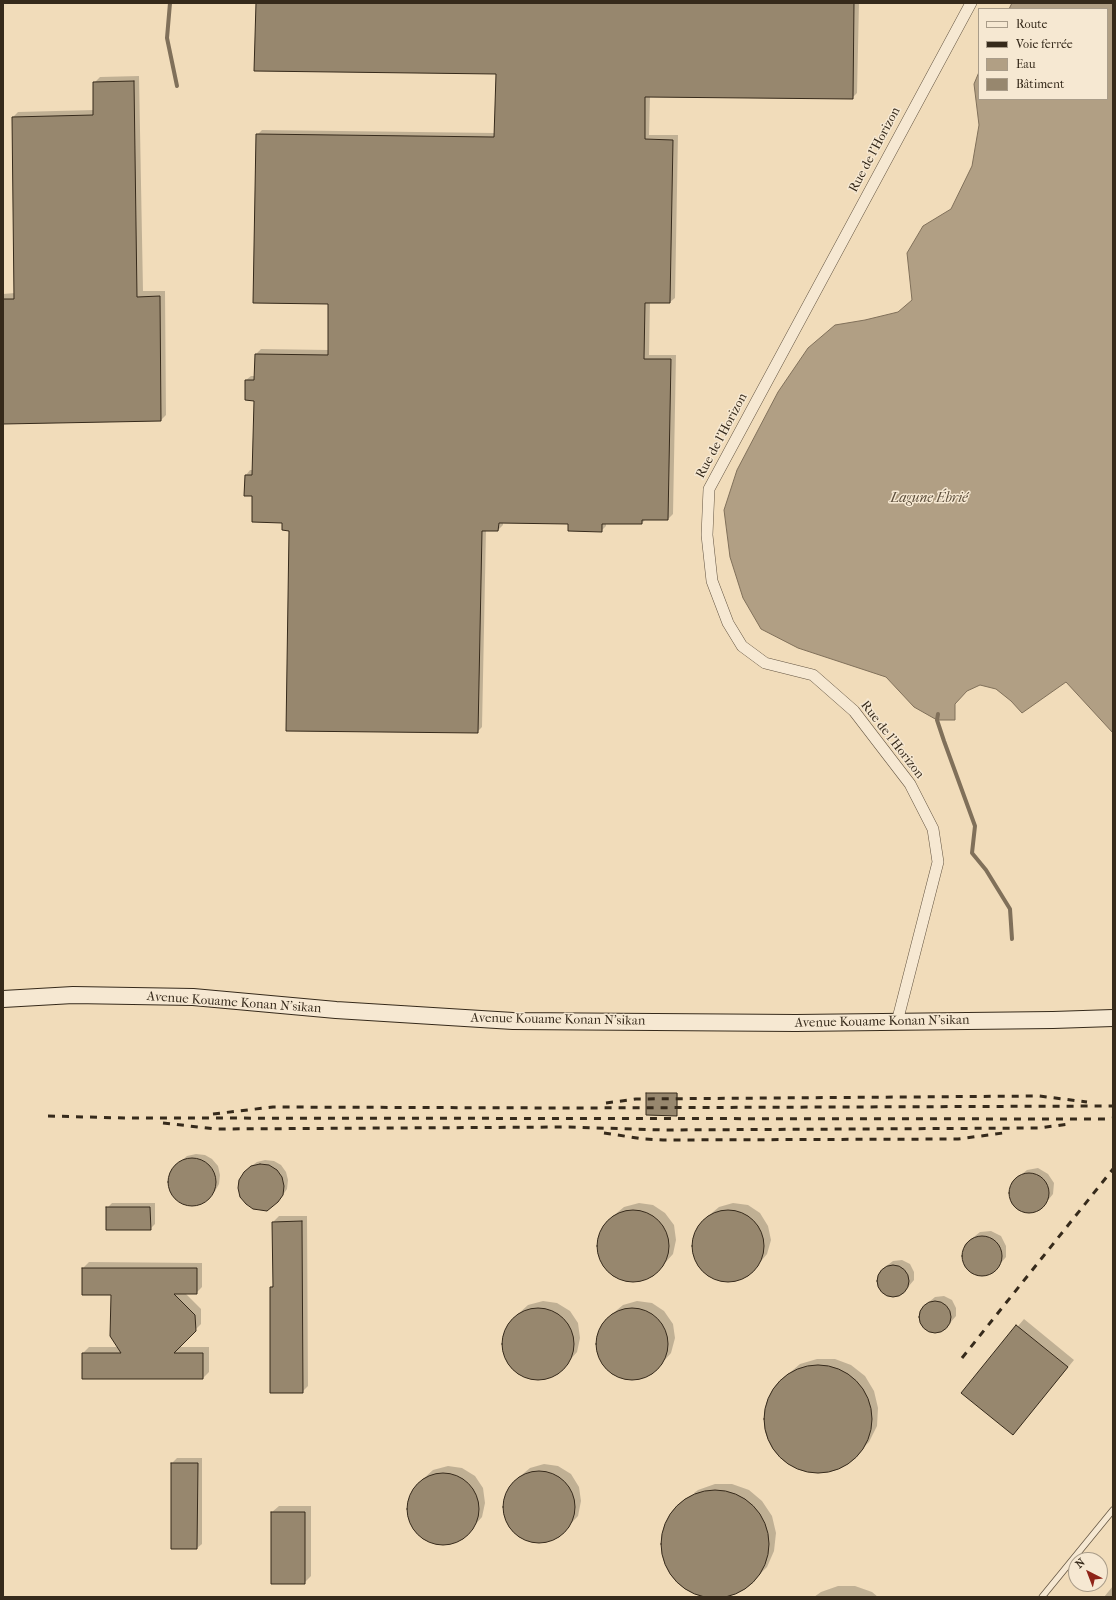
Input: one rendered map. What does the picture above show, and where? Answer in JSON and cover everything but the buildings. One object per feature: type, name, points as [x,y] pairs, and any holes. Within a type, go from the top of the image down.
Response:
[{"type":"street","name":"Rue de l'Horizon","points":[[897,1022],[938,862],[933,829],[910,784],[854,711],[813,675],[765,663],[742,646],[728,623],[712,581],[707,535],[708,489],[971,3]]},
{"type":"street","name":"Avenue Kouame Konan N'sikan","points":[[3,999],[73,995],[193,998],[336,1010],[514,1021],[796,1023],[1113,1018]]},
{"type":"lane","points":[[1042,1597],[1113,1510]]},
{"type":"water","name":"Lagune Ébrié","points":[[1012,3],[1113,3],[1113,733],[1066,682],[1022,713],[1011,701],[996,689],[980,685],[967,691],[955,704],[955,720],[937,720],[914,707],[886,677],[798,648],[761,629],[743,598],[730,557],[724,510],[737,470],[778,392],[808,348],[835,325],[898,312],[912,300],[907,253],[923,226],[951,209],[972,166],[979,125],[974,84],[978,74],[978,100],[1108,100],[1108,8],[1010,8]]},
{"type":"waterway","points":[[170,3],[167,38],[177,86]]},
{"type":"waterway","points":[[938,714],[937,720],[975,826],[972,853],[986,870],[1010,909],[1012,939]]},
{"type":"railway","points":[[606,1103],[636,1099],[1039,1096],[1087,1102]]},
{"type":"railway","points":[[213,1114],[273,1107],[565,1108],[1113,1106]]},
{"type":"railway","points":[[48,1116],[124,1118],[1113,1118]]},
{"type":"railway","points":[[163,1123],[216,1129],[567,1127],[664,1130],[1039,1128],[1069,1124]]},
{"type":"railway","points":[[604,1133],[644,1139],[663,1140],[958,1139],[1003,1133]]},
{"type":"railway","points":[[962,1358],[1113,1169]]}]
